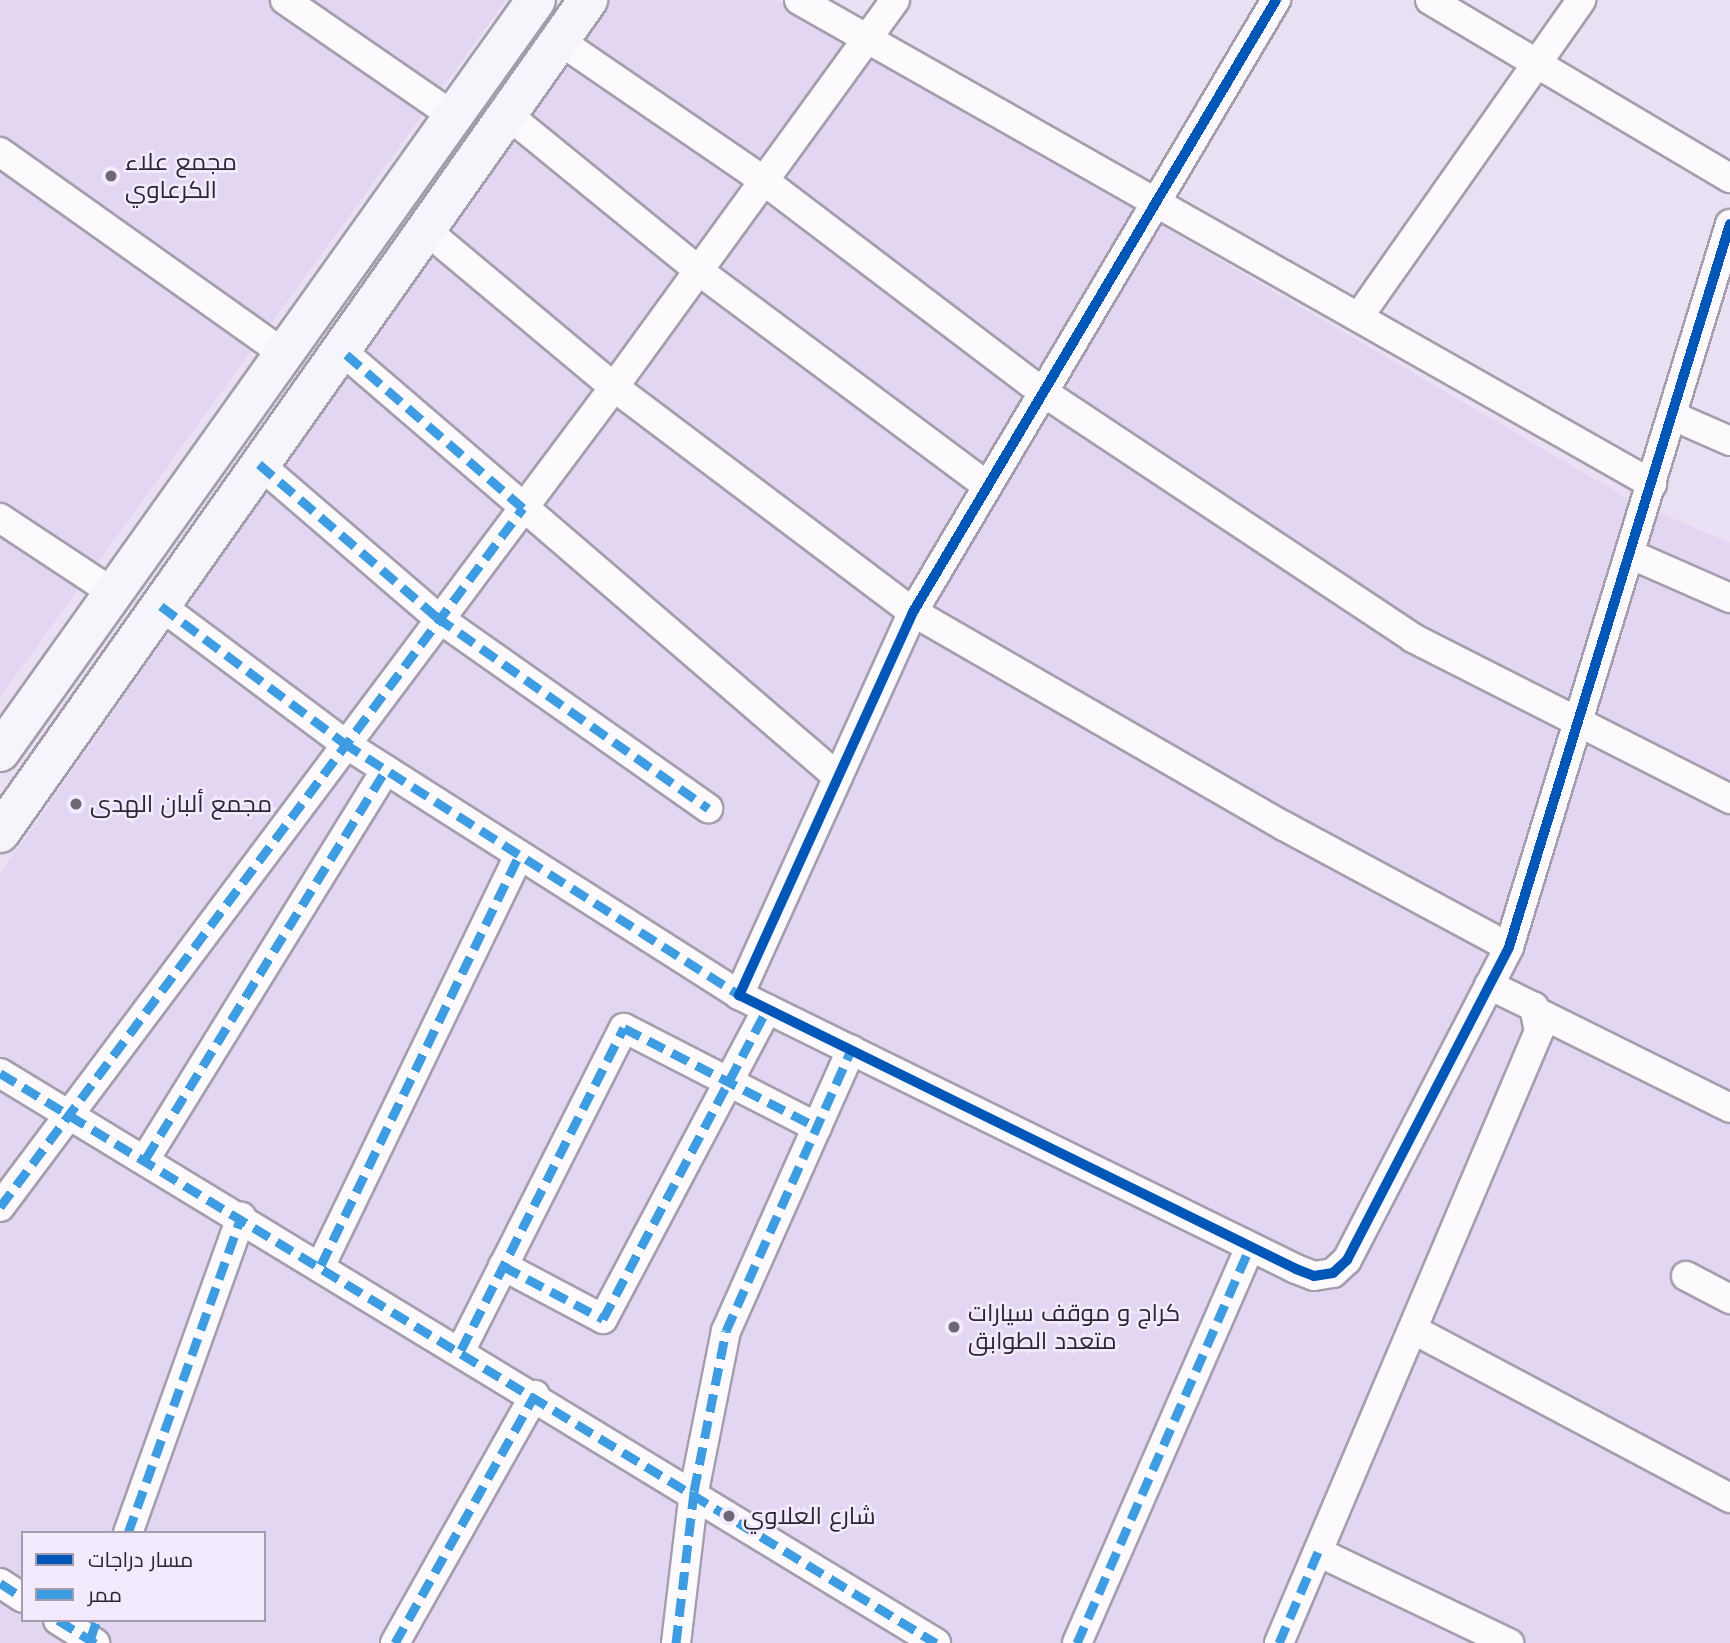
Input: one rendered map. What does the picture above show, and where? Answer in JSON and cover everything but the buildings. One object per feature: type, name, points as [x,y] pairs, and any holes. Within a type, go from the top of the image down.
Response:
[{"type":"main road","points":[[0,752],[286,355],[536,0]]},
{"type":"main road","points":[[0,833],[588,0]]},
{"type":"street","points":[[285,0],[453,116]]},
{"type":"street","points":[[799,0],[863,41],[1154,205],[1360,315],[1652,484]]},
{"type":"street","points":[[0,1207],[437,617],[614,387],[895,0]]},
{"type":"street","points":[[739,995],[913,611],[1040,390],[1276,0]]},
{"type":"street","points":[[1430,0],[1730,178]]},
{"type":"street","points":[[1360,315],[1581,0]]},
{"type":"street","points":[[560,41],[764,180],[1040,390],[1413,638],[1580,726],[1730,799]]},
{"type":"street","points":[[508,115],[699,271],[986,485]]},
{"type":"street","points":[[0,152],[286,355]]},
{"type":"street","points":[[161,606],[344,743],[739,995],[1250,1247],[1314,1276],[1333,1273],[1347,1259],[1509,947],[1580,726],[1730,225]]},
{"type":"street","points":[[426,230],[614,387],[913,611],[1284,826],[1509,947]]},
{"type":"street","points":[[341,350],[838,777]]},
{"type":"street","points":[[1673,416],[1730,441]]},
{"type":"street","points":[[259,464],[437,617],[708,808]]},
{"type":"street","points":[[0,518],[113,592]]},
{"type":"street","points":[[1632,555],[1730,598]]},
{"type":"street","points":[[146,1158],[386,770]]},
{"type":"street","points":[[321,1265],[519,855]]},
{"type":"street","points":[[1489,985],[1539,1013],[1730,1108]]},
{"type":"street","points":[[503,1266],[603,1319],[767,1009]]},
{"type":"street","points":[[1279,1643],[1539,1031],[1539,1013]]},
{"type":"street","points":[[461,1350],[624,1028],[817,1127]]},
{"type":"street","points":[[676,1643],[694,1491],[726,1331],[851,1050]]},
{"type":"street","points":[[0,1073],[146,1158],[694,1491],[936,1643]]},
{"type":"street","points":[[129,1531],[241,1217]]},
{"type":"street","points":[[1077,1643],[1250,1247]]},
{"type":"street","points":[[1686,1276],[1730,1299]]},
{"type":"street","points":[[1414,1330],[1730,1498]]},
{"type":"street","points":[[395,1643],[535,1395]]},
{"type":"street","points":[[1318,1552],[1508,1643]]},
{"type":"street","points":[[0,1584],[21,1597]]},
{"type":"street","points":[[63,1622],[94,1634]]},
{"type":"shaded area","points":[[0,0],[506,0],[0,697]]},
{"type":"shaded area","points":[[611,0],[776,0],[1630,500],[1730,543],[1730,1643],[0,1643],[0,874]]},
{"type":"marked path","points":[[0,1207],[523,508],[341,350]]},
{"type":"marked path","points":[[259,464],[437,617],[708,808]]},
{"type":"marked path","points":[[161,606],[344,743],[739,995]]},
{"type":"marked path","points":[[146,1158],[386,770]]},
{"type":"marked path","points":[[321,1265],[519,855]]},
{"type":"marked path","points":[[503,1266],[603,1319],[767,1009]]},
{"type":"marked path","points":[[461,1350],[624,1028],[817,1127]]},
{"type":"marked path","points":[[676,1643],[694,1491],[726,1331],[851,1050]]},
{"type":"marked path","points":[[0,1073],[936,1643]]},
{"type":"marked path","points":[[129,1531],[241,1217]]},
{"type":"marked path","points":[[1077,1643],[1250,1247]]},
{"type":"marked path","points":[[395,1643],[535,1395]]},
{"type":"marked path","points":[[1279,1643],[1318,1552]]},
{"type":"marked path","points":[[0,1583],[21,1597]]},
{"type":"marked path","points":[[61,1622],[95,1643]]},
{"type":"marked path","points":[[90,1640],[96,1622]]},
{"type":"cycle path","points":[[1276,0],[913,612],[739,995],[1296,1269],[1314,1276],[1333,1273],[1347,1260],[1509,947],[1730,224]]},
{"type":"place","name":"مجمع علاء الكرعاوي","points":[[111,176]]},
{"type":"place","name":"مجمع ألبان الهدى","points":[[76,804]]},
{"type":"place","name":"كراج و موقف سيارات متعدد الطوابق","points":[[954,1327]]},
{"type":"place","name":"شارع العلاوي","points":[[729,1516]]}]
